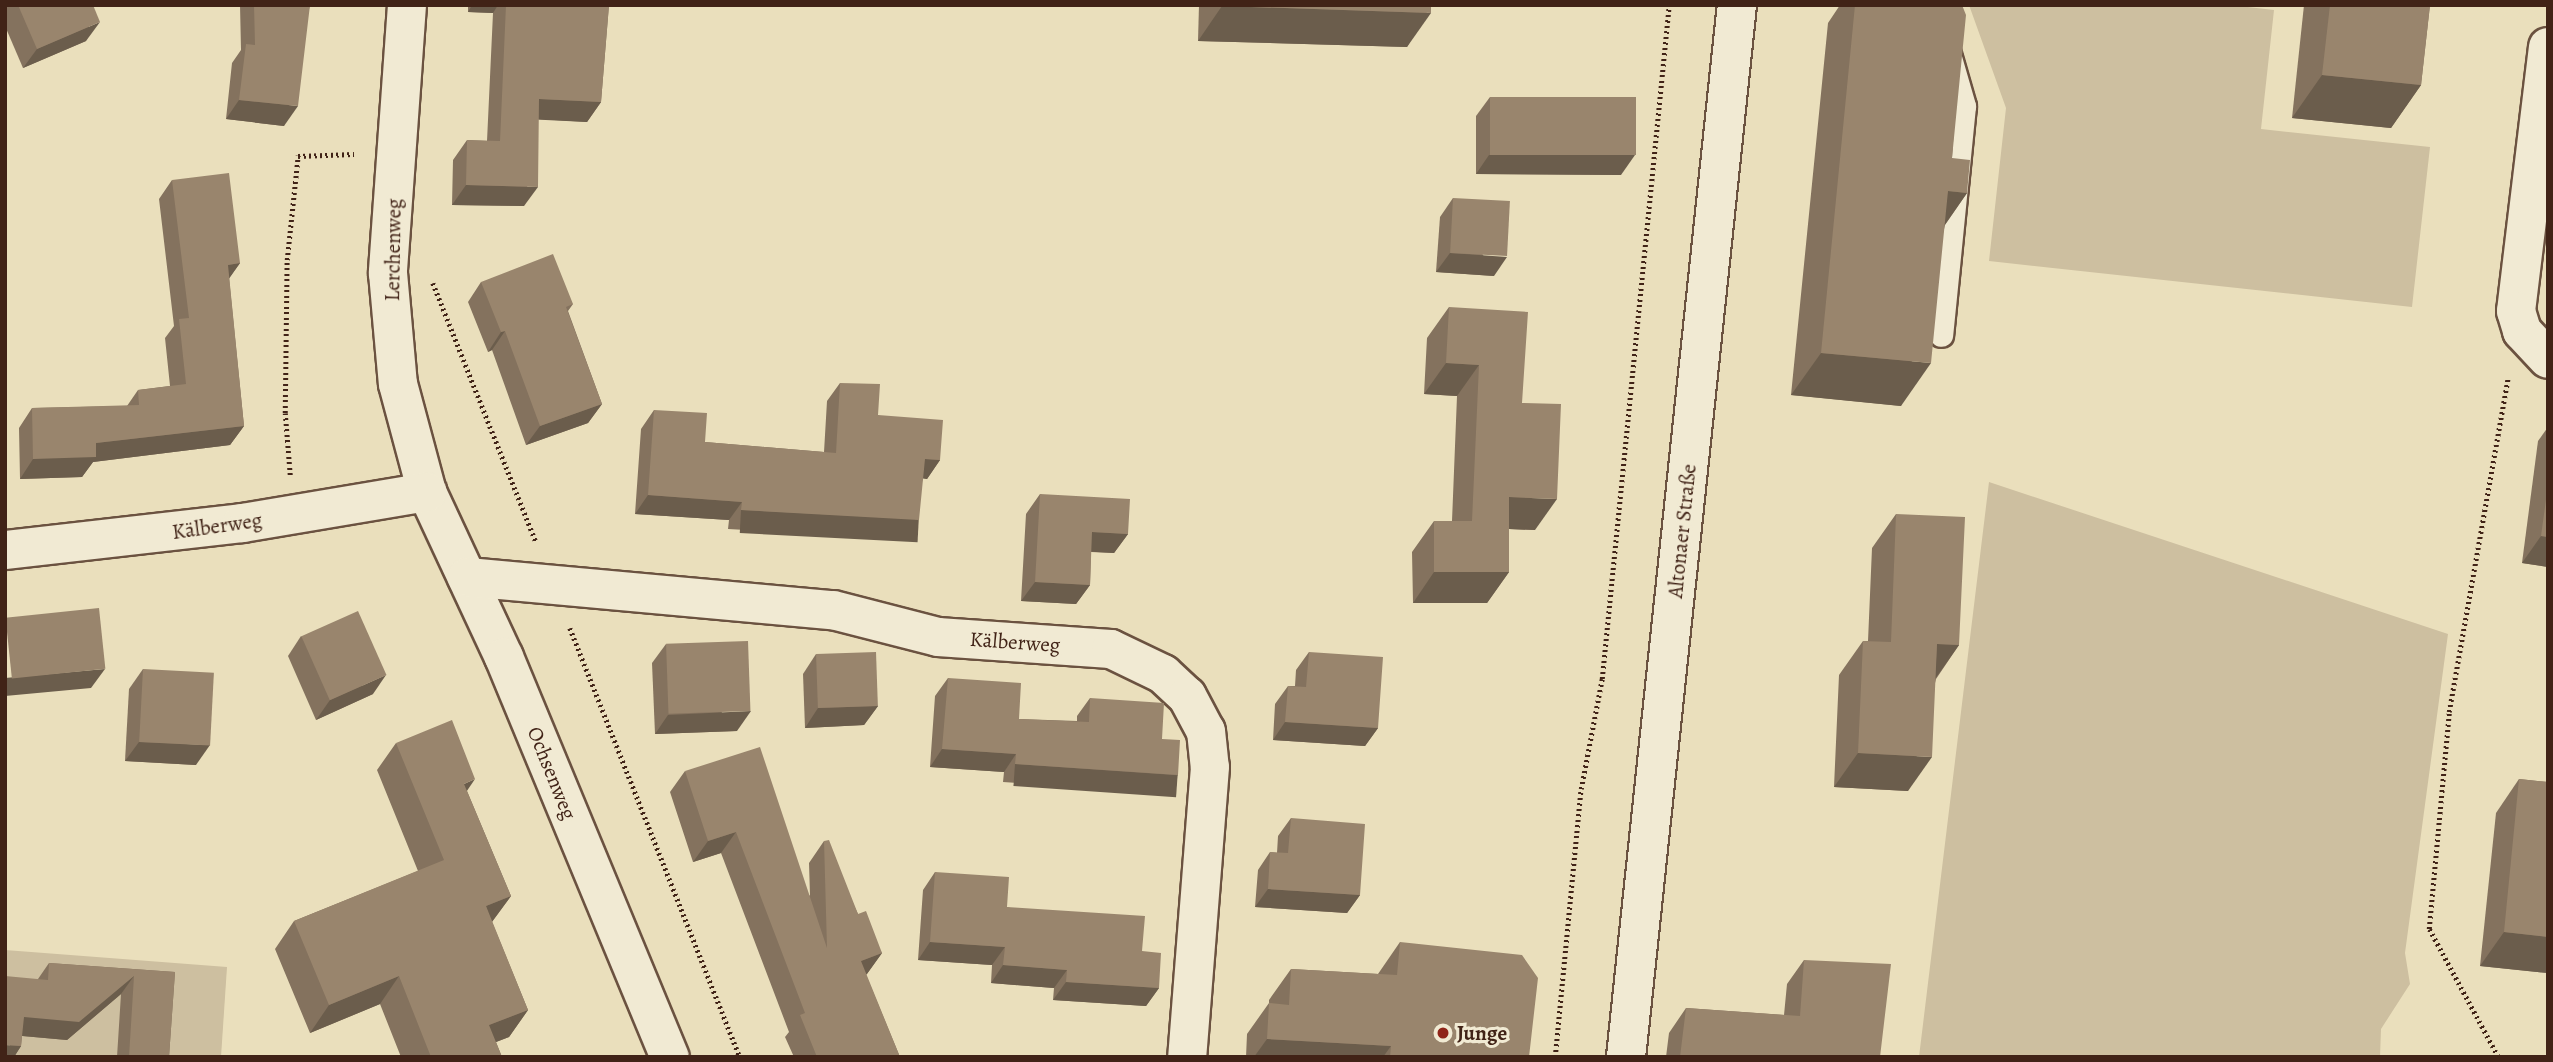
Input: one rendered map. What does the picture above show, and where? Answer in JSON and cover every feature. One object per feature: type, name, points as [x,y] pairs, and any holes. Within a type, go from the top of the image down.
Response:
[{"type":"street","name":"Lerchenweg","points":[[407,5],[388,273],[398,384],[427,492]]},
{"type":"street","name":"Altonaer Straße","points":[[1626,1057],[1737,5]]},
{"type":"street","points":[[2548,47],[2516,311],[2522,331],[2548,359]]},
{"type":"street","name":"Kälberweg","points":[[5,550],[292,516],[427,492]]},
{"type":"street","name":"Ochsenweg","points":[[427,492],[467,577],[670,1057]]},
{"type":"street","name":"Kälberweg","points":[[467,577],[833,610],[938,637],[1111,649],[1163,674],[1187,696],[1206,731],[1210,767],[1187,1057]]},
{"type":"lane","points":[[1929,5],[1945,40],[1964,106],[1941,335]]},
{"type":"path","points":[[1555,1057],[1581,789],[1602,679],[1669,5]]},
{"type":"path","points":[[292,516],[285,349],[287,260],[298,156],[397,152]]},
{"type":"path","points":[[2498,1057],[2430,929],[2449,712],[2502,429],[2516,311]]},
{"type":"shaded area","points":[[1969,5],[2230,5],[2274,10],[2261,129],[2430,147],[2412,307],[1989,261],[2006,108]]},
{"type":"shaded area","points":[[1989,482],[2448,634],[2405,953],[2410,984],[2381,1029],[2380,1057],[1919,1057]]},
{"type":"shaded area","points":[[5,950],[227,967],[221,1057],[5,1057]]},
{"type":"building","points":[[18,5],[93,5],[100,22],[37,49]]},
{"type":"building","points":[[254,5],[310,5],[298,106],[239,100],[246,44],[255,45]]},
{"type":"building","points":[[506,5],[609,5],[601,102],[539,99],[538,187],[466,185],[467,140],[500,141]]},
{"type":"building","points":[[1431,5],[1431,13],[1222,6]]},
{"type":"building","points":[[1855,5],[1962,5],[1966,15],[1952,158],[1970,160],[1967,193],[1948,191],[1931,363],[1821,353]]},
{"type":"building","points":[[2330,5],[2430,5],[2421,85],[2322,75]]},
{"type":"building","points":[[1490,97],[1636,97],[1636,155],[1490,155]]},
{"type":"building","points":[[229,173],[240,263],[228,265],[244,426],[96,443],[96,457],[33,459],[32,408],[139,405],[138,390],[186,384],[179,319],[189,318],[172,180]]},
{"type":"building","points":[[1453,198],[1510,201],[1507,256],[1450,253]]},
{"type":"building","points":[[553,254],[573,304],[566,307],[602,404],[540,426],[505,331],[501,332],[481,282]]},
{"type":"building","points":[[1449,307],[1528,312],[1522,403],[1561,404],[1557,499],[1509,497],[1509,572],[1434,572],[1434,521],[1472,521],[1479,365],[1446,363]]},
{"type":"building","points":[[840,383],[880,384],[878,415],[943,420],[940,460],[925,459],[919,520],[741,510],[742,502],[648,495],[654,410],[707,413],[705,442],[836,453]]},
{"type":"building","points":[[2548,485],[2548,537],[2541,536]]},
{"type":"building","points":[[1040,494],[1130,499],[1128,534],[1092,532],[1090,585],[1035,582]]},
{"type":"building","points":[[1896,514],[1965,517],[1959,645],[1937,644],[1932,757],[1858,753],[1863,641],[1891,642]]},
{"type":"building","points":[[99,608],[105,669],[12,678],[6,618]]},
{"type":"building","points":[[358,611],[386,675],[330,700],[301,636]]},
{"type":"building","points":[[748,641],[750,711],[668,714],[666,644]]},
{"type":"building","points":[[876,652],[878,706],[818,708],[816,654]]},
{"type":"building","points":[[1309,652],[1383,657],[1378,728],[1285,722],[1288,686],[1306,687]]},
{"type":"building","points":[[143,669],[214,673],[210,746],[139,742]]},
{"type":"building","points":[[948,678],[1021,683],[1019,719],[1089,722],[1090,698],[1164,703],[1162,739],[1180,740],[1178,775],[1015,764],[1016,754],[942,749]]},
{"type":"building","points":[[452,720],[475,779],[464,784],[511,896],[486,906],[528,1010],[489,1025],[502,1057],[431,1057],[399,976],[329,1005],[294,921],[444,860],[396,743]]},
{"type":"building","points":[[760,747],[827,948],[824,841],[829,840],[858,914],[866,911],[882,953],[861,961],[900,1057],[817,1057],[800,1015],[805,1013],[736,832],[708,841],[685,771]]},
{"type":"building","points":[[2519,779],[2548,782],[2548,937],[2504,932]]},
{"type":"building","points":[[1291,818],[1365,824],[1360,895],[1268,889],[1270,852],[1288,853]]},
{"type":"building","points":[[935,872],[1009,877],[1007,907],[1145,916],[1142,951],[1161,953],[1159,988],[1066,982],[1067,970],[1003,965],[1005,947],[930,942]]},
{"type":"building","points":[[1400,942],[1522,955],[1538,978],[1529,1057],[1390,1057],[1391,1046],[1267,1039],[1269,1003],[1289,1005],[1291,969],[1397,975]]},
{"type":"building","points":[[1804,960],[1891,964],[1880,1057],[1680,1057],[1686,1008],[1800,1016]]},
{"type":"building","points":[[49,963],[175,972],[169,1057],[129,1057],[134,976],[79,1022],[24,1017],[21,1046],[5,1045],[5,976],[48,980]]},
{"type":"place","name":"Junge","points":[[1443,1033]]}]
